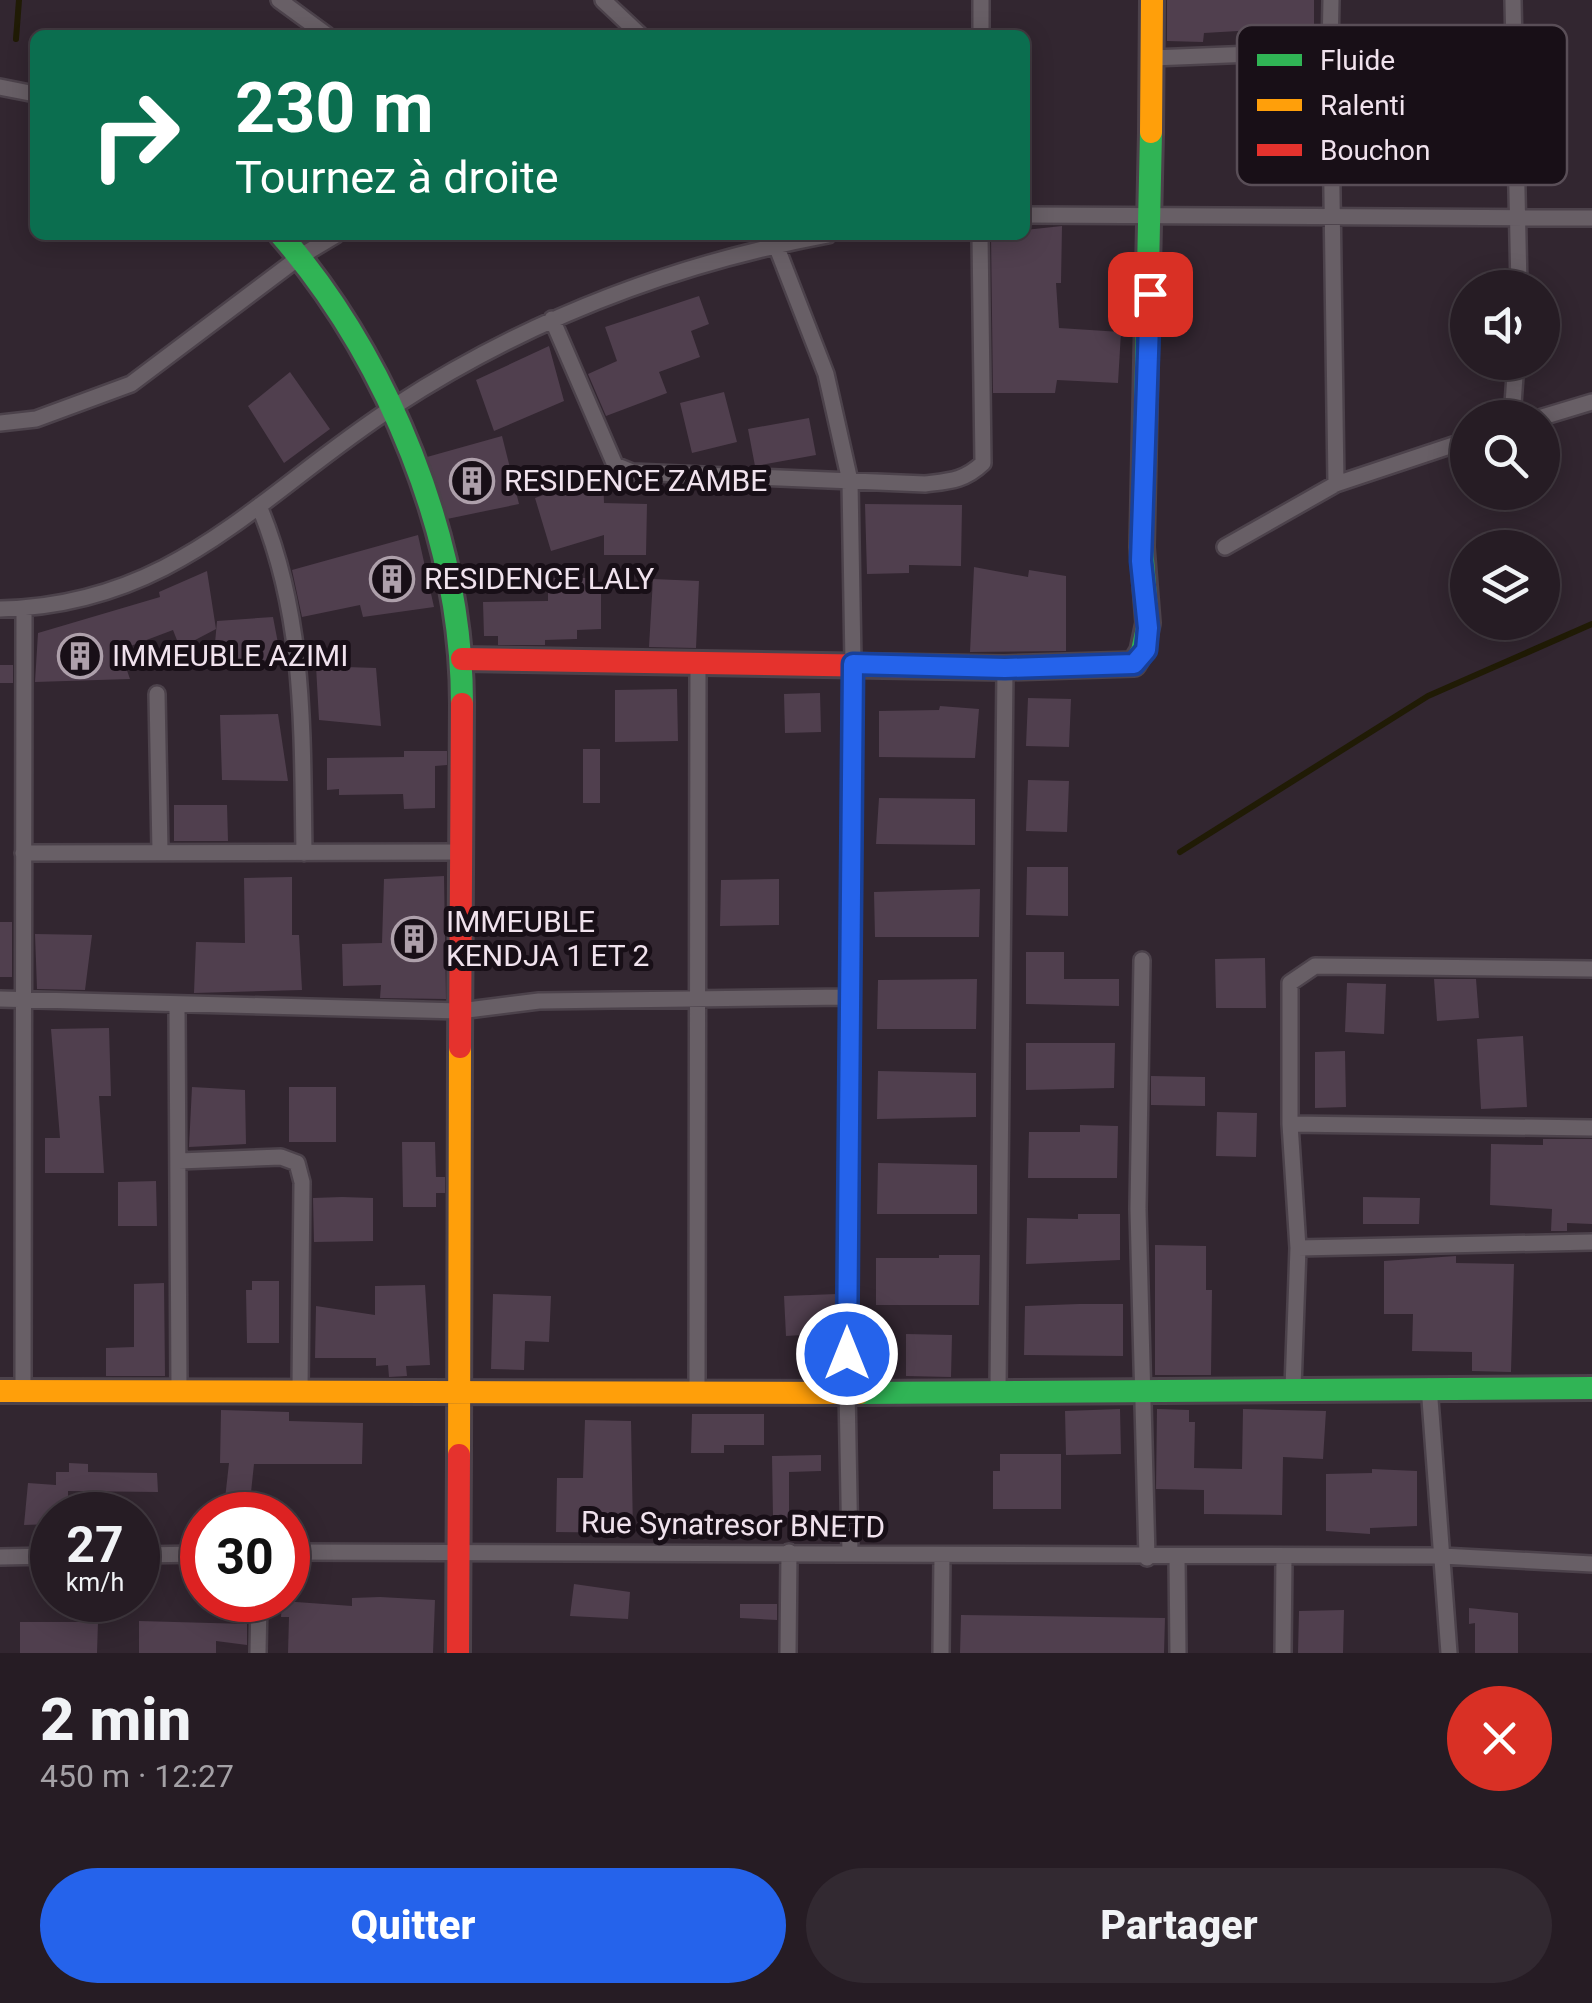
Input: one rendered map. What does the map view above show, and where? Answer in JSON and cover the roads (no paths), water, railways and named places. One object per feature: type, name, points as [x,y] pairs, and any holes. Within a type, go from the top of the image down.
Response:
[{"type":"street","points":[[279,0],[320,30]]},
{"type":"street","points":[[602,0],[635,30]]},
{"type":"street","points":[[981,0],[981,30]]},
{"type":"street","points":[[462,659],[1005,668],[1134,664],[1146,650],[1148,628],[1141,561],[1151,217],[1152,0]]},
{"type":"street","points":[[1513,0],[1513,25]]},
{"type":"street","points":[[1152,58],[1237,55]]},
{"type":"street","points":[[0,87],[30,93]]},
{"type":"street","points":[[1332,185],[1336,484]]},
{"type":"street","points":[[1516,185],[1519,270]]},
{"type":"street","points":[[1030,215],[1592,218]]},
{"type":"street","points":[[286,240],[301,256],[394,407],[438,540],[462,659],[458,1653]]},
{"type":"street","points":[[0,424],[36,419],[131,384],[328,240]]},
{"type":"street","points":[[0,609],[111,594],[192,556],[394,407],[492,348],[552,319],[679,269],[774,240],[826,374],[850,482],[850,1554]]},
{"type":"street","points":[[552,319],[615,466],[667,476],[955,481],[967,478],[983,463],[980,240]]},
{"type":"street","points":[[1560,412],[1592,402]]},
{"type":"street","points":[[1224,547],[1336,484],[1450,446]]},
{"type":"street","points":[[259,506],[280,557],[297,635],[304,853]]},
{"type":"street","points":[[24,608],[23,999],[11,1391],[1140,1392],[1430,1386],[1592,1388]]},
{"type":"street","points":[[697,1390],[698,661]]},
{"type":"street","points":[[998,1389],[1005,668]]},
{"type":"street","points":[[157,694],[160,851]]},
{"type":"street","points":[[24,853],[460,852]]},
{"type":"street","points":[[1142,960],[1140,1392],[1147,1558]]},
{"type":"street","points":[[1293,1388],[1298,1248],[1290,1124],[1290,982],[1315,966],[1592,970]]},
{"type":"street","points":[[0,999],[460,1011],[539,1001],[847,997]]},
{"type":"street","points":[[178,1006],[178,1390]]},
{"type":"street","points":[[1290,1124],[1592,1128]]},
{"type":"street","points":[[179,1161],[281,1156],[297,1164],[302,1182],[300,1390]]},
{"type":"street","points":[[1298,1248],[1592,1242]]},
{"type":"street","points":[[1430,1386],[1449,1653]]},
{"type":"street","name":"Rue Synatresor BNETD","points":[[310,1552],[789,1552],[1147,1558],[1442,1556],[1592,1564]]},
{"type":"street","points":[[788,1653],[789,1552]]},
{"type":"street","points":[[941,1653],[942,1555]]},
{"type":"street","points":[[0,1557],[30,1556]]},
{"type":"street","points":[[1177,1557],[1178,1653]]},
{"type":"street","points":[[1283,1653],[1284,1557]]},
{"type":"street","points":[[258,1653],[259,1622]]},
{"type":"waterway","points":[[16,39],[19,0]]},
{"type":"waterway","points":[[1180,852],[1428,696],[1592,624]]},
{"type":"place","name":"RESIDENCE ZAMBE","points":[[472,481]]},
{"type":"place","name":"RESIDENCE LALY","points":[[392,579]]},
{"type":"place","name":"IMMEUBLE AZIMI","points":[[80,656]]},
{"type":"place","name":"IMMEUBLE KENDJA 1 ET 2","points":[[414,939]]}]
